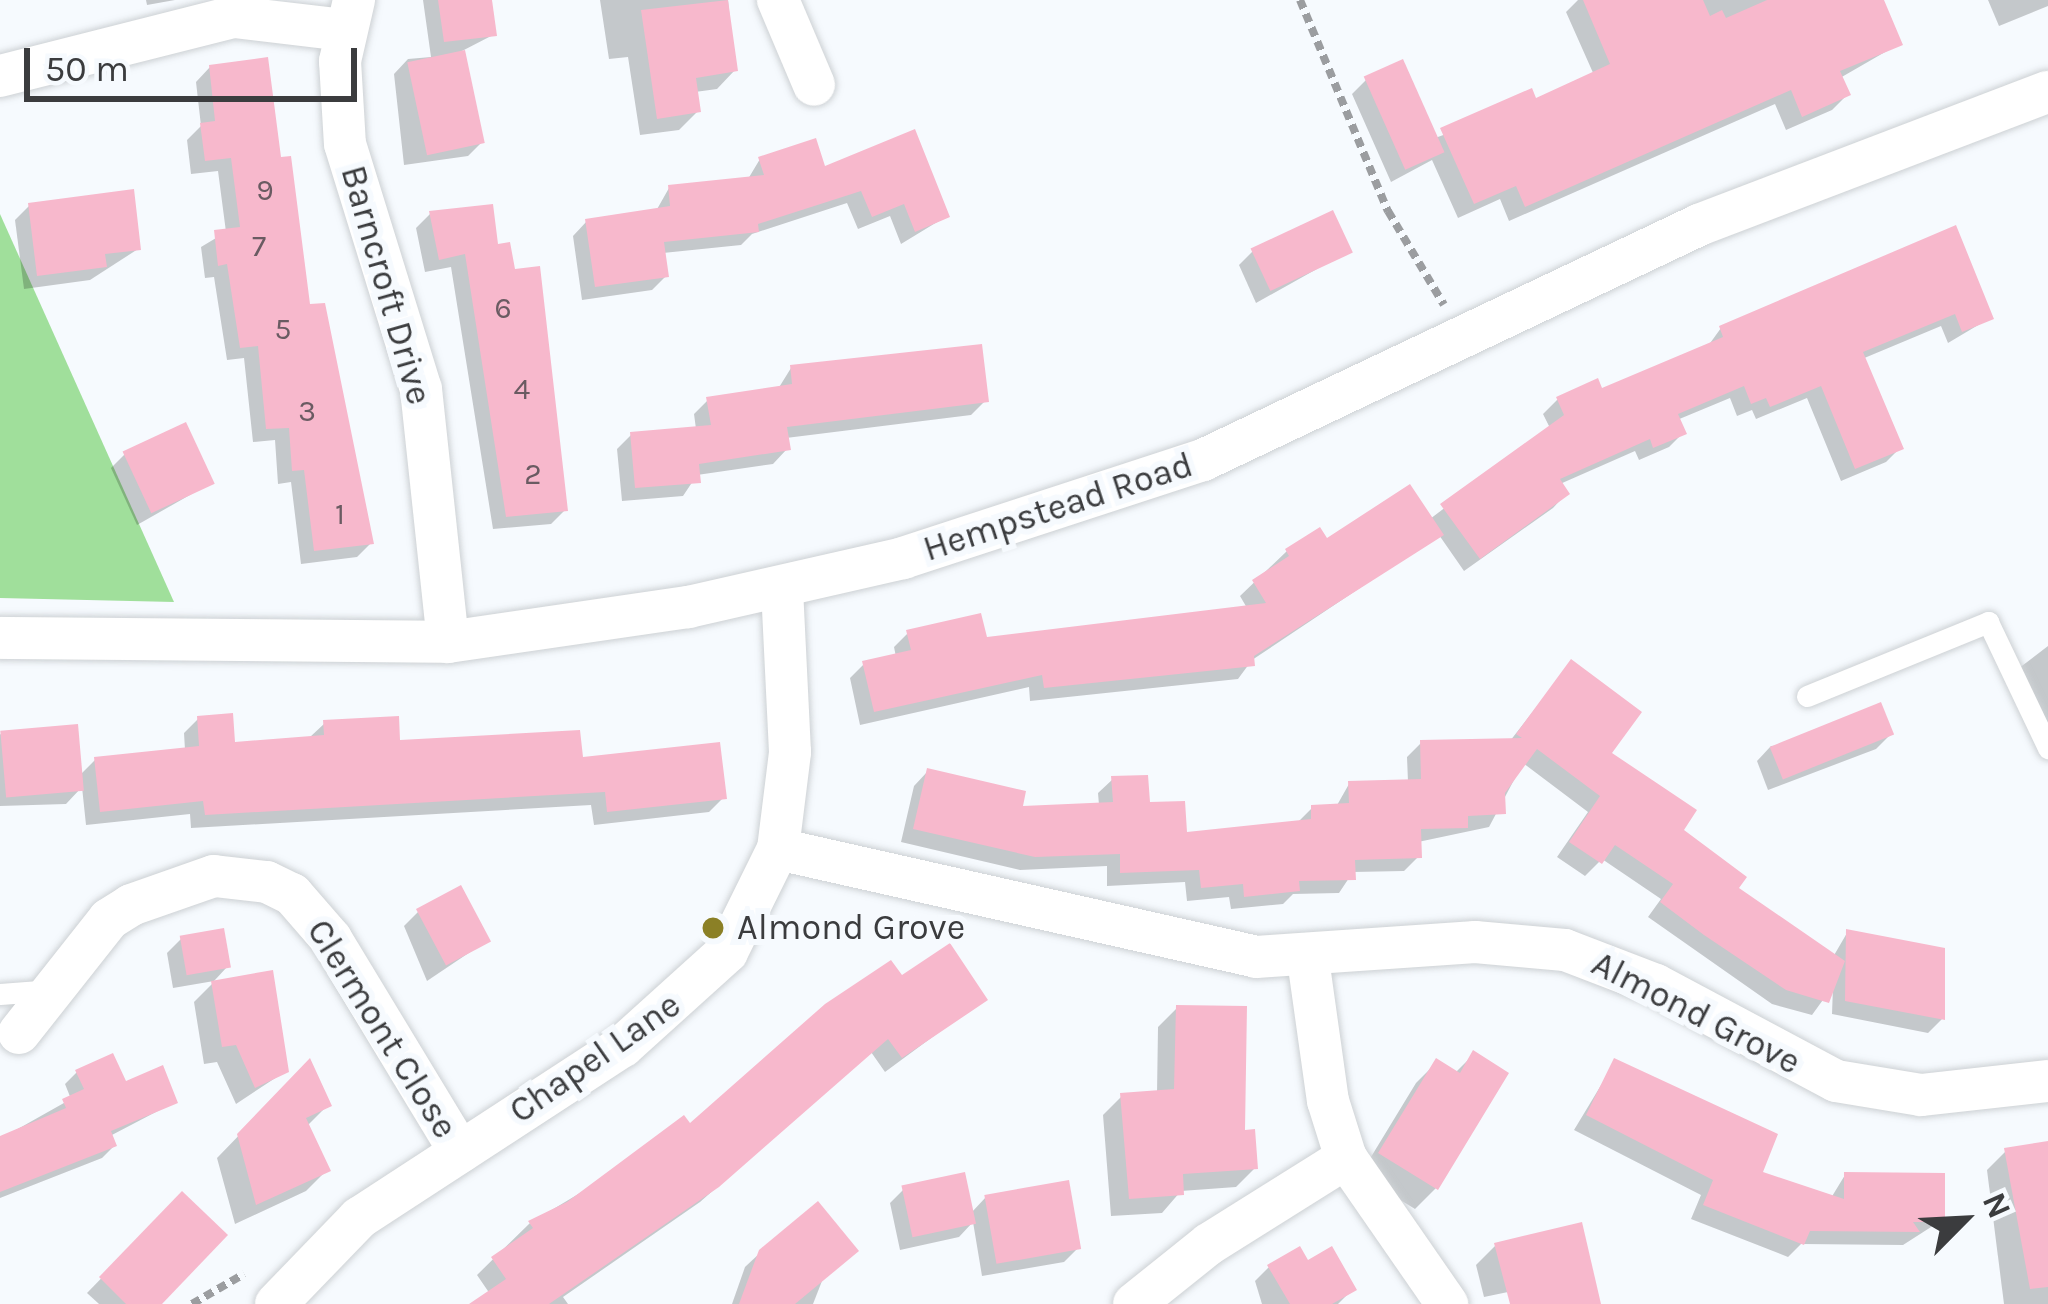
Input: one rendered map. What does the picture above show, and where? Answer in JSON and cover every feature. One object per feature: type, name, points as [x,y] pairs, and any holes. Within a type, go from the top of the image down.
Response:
[{"type":"street","points":[[778,0],[814,85]]},
{"type":"street","points":[[0,76],[234,17],[349,15]]},
{"type":"street","name":"Barncroft Drive","points":[[349,15],[345,144],[421,388],[448,643]]},
{"type":"street","name":"Hempstead Road","points":[[0,638],[448,643],[564,629],[782,587],[926,552],[1203,460],[1460,332],[1780,191],[2048,92]]},
{"type":"street","name":"Chapel Lane","points":[[276,1304],[359,1218],[681,1000],[728,952],[778,849],[790,752],[782,587]]},
{"type":"street","name":"Almond Grove","points":[[778,849],[1202,946],[1308,959],[1520,942],[1613,966],[1836,1081],[1921,1095],[2048,1082]]},
{"type":"street","name":"Clermont Close","points":[[19,1033],[109,919],[156,892],[214,875],[267,882],[292,894],[331,939],[460,1152]]},
{"type":"street","points":[[1308,959],[1328,1101],[1346,1158],[1448,1304]]},
{"type":"street","points":[[1134,1304],[1209,1244],[1346,1158]]},
{"type":"lane","points":[[1807,696],[1988,622],[2048,748]]},
{"type":"lane","points":[[0,994],[55,990]]},
{"type":"path","points":[[1300,0],[1388,211],[1460,332]]},
{"type":"green space","points":[[0,214],[174,602],[0,598]]},
{"type":"building","points":[[438,0],[492,0],[497,36],[444,42]]},
{"type":"building","points":[[728,0],[738,71],[696,78],[701,112],[657,119],[641,10]]},
{"type":"building","points":[[1583,0],[1703,0],[1710,16],[1722,10],[1726,18],[1767,0],[1884,0],[1903,45],[1840,71],[1851,95],[1802,117],[1791,90],[1525,207],[1516,186],[1474,204],[1440,128],[1532,88],[1536,98],[1610,64]]},
{"type":"building","points":[[465,50],[485,143],[427,155],[407,62]]},
{"type":"building","points":[[268,57],[281,157],[291,156],[310,304],[325,303],[374,544],[314,551],[304,470],[292,471],[289,428],[266,429],[258,346],[240,348],[227,264],[218,266],[214,230],[240,227],[231,158],[205,161],[200,123],[215,121],[209,65]]},
{"type":"building","points":[[1403,59],[1444,152],[1405,170],[1364,76]]},
{"type":"building","points":[[915,129],[950,217],[915,232],[904,204],[872,217],[861,191],[758,224],[759,232],[664,242],[669,277],[595,287],[585,219],[670,206],[668,185],[764,175],[758,157],[816,138],[825,166]]},
{"type":"building","points":[[134,189],[141,250],[105,254],[107,267],[37,276],[28,203]]},
{"type":"building","points":[[493,204],[498,244],[510,242],[515,269],[540,266],[568,511],[506,517],[465,254],[439,260],[429,211]]},
{"type":"building","points":[[1333,210],[1353,253],[1270,291],[1251,248]]},
{"type":"building","points":[[1956,225],[1994,319],[1962,332],[1955,314],[1863,352],[1904,449],[1855,469],[1821,386],[1770,407],[1766,398],[1751,404],[1744,386],[1678,414],[1687,434],[1653,448],[1650,439],[1560,479],[1570,494],[1480,559],[1440,504],[1564,415],[1556,397],[1598,378],[1602,388],[1723,337],[1719,326]]},
{"type":"building","points":[[982,344],[989,402],[787,427],[791,450],[699,464],[701,483],[635,488],[630,432],[711,425],[706,397],[792,384],[790,365]]},
{"type":"building","points":[[186,422],[215,484],[151,513],[123,452]]},
{"type":"building","points":[[1410,484],[1444,535],[1254,656],[1255,666],[1044,688],[1042,675],[874,712],[862,661],[911,650],[906,630],[981,613],[987,637],[1266,603],[1252,580],[1289,556],[1285,549],[1320,527],[1327,538]]},
{"type":"building","points":[[1571,659],[1642,712],[1612,753],[1697,810],[1684,830],[1747,877],[1739,888],[1845,961],[1829,1003],[1786,990],[1704,935],[1660,902],[1673,884],[1615,845],[1602,864],[1569,842],[1600,796],[1537,749],[1505,793],[1506,814],[1468,816],[1468,828],[1421,829],[1422,858],[1355,860],[1356,880],[1299,881],[1300,891],[1244,897],[1243,884],[1201,888],[1199,870],[1120,873],[1120,854],[1035,857],[913,829],[927,768],[1026,791],[1023,806],[1113,802],[1111,776],[1148,775],[1150,802],[1185,801],[1187,832],[1311,819],[1311,805],[1349,803],[1348,781],[1421,779],[1420,740],[1522,738],[1516,734]]},
{"type":"building","points":[[1881,702],[1894,734],[1783,779],[1770,747]]},
{"type":"building","points":[[233,713],[235,742],[324,735],[323,720],[399,716],[400,740],[580,730],[583,757],[720,742],[727,799],[607,812],[605,792],[205,815],[203,801],[100,812],[94,757],[199,746],[197,716]]},
{"type":"building","points":[[78,724],[84,791],[6,798],[0,731]]},
{"type":"building","points":[[461,885],[491,942],[446,965],[416,909]]},
{"type":"building","points":[[224,928],[231,967],[187,975],[180,936]]},
{"type":"building","points":[[1846,929],[1945,948],[1945,1020],[1845,1001]]},
{"type":"building","points":[[950,943],[988,1000],[902,1058],[888,1039],[719,1187],[549,1304],[469,1304],[506,1279],[491,1257],[533,1228],[528,1221],[567,1202],[684,1115],[690,1123],[825,1004],[891,960],[902,975]]},
{"type":"building","points":[[273,970],[289,1072],[255,1088],[236,1045],[222,1047],[211,981]]},
{"type":"building","points":[[1176,1005],[1247,1006],[1245,1130],[1255,1129],[1258,1169],[1183,1174],[1184,1195],[1129,1199],[1120,1093],[1174,1089]]},
{"type":"building","points":[[1473,1050],[1509,1073],[1438,1190],[1378,1153],[1436,1058],[1460,1073]]},
{"type":"building","points":[[113,1053],[126,1081],[163,1065],[178,1103],[111,1131],[117,1146],[0,1192],[0,1136],[66,1108],[62,1099],[84,1089],[75,1070]]},
{"type":"building","points":[[310,1058],[332,1106],[306,1118],[331,1171],[256,1205],[237,1134]]},
{"type":"building","points":[[1614,1058],[1778,1134],[1763,1172],[1844,1199],[1844,1172],[1945,1173],[1945,1222],[1913,1222],[1920,1232],[1810,1231],[1804,1245],[1703,1205],[1713,1180],[1586,1115]]},
{"type":"building","points":[[2048,1141],[2048,1287],[2030,1289],[2004,1148]]},
{"type":"building","points":[[965,1172],[976,1224],[912,1237],[901,1186]]},
{"type":"building","points":[[1069,1180],[1081,1249],[996,1264],[984,1195]]},
{"type":"building","points":[[182,1191],[228,1235],[162,1304],[126,1304],[99,1277]]},
{"type":"building","points":[[818,1201],[859,1251],[795,1304],[739,1304],[759,1250]]},
{"type":"building","points":[[1582,1222],[1601,1304],[1510,1304],[1494,1243]]},
{"type":"building","points":[[1300,1246],[1308,1260],[1332,1246],[1357,1290],[1332,1304],[1290,1304],[1267,1265]]},
{"type":"place","name":"Almond Grove","points":[[713,928]]}]
